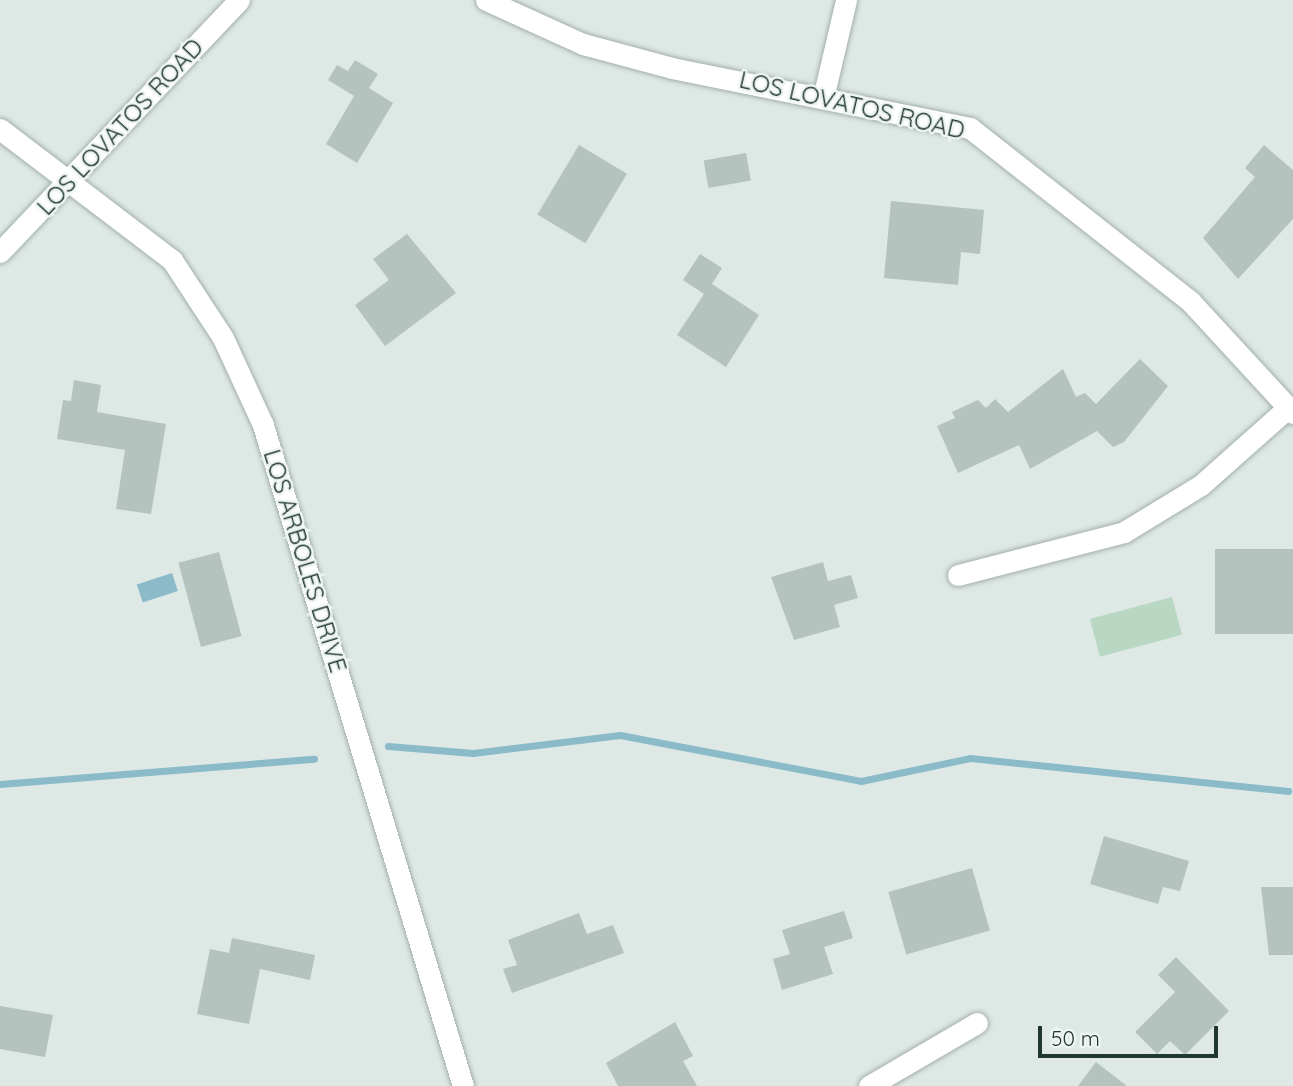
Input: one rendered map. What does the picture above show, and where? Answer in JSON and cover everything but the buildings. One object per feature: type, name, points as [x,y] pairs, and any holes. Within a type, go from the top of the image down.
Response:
[{"type":"street","name":"LOS LOVATOS ROAD","points":[[0,252],[73,180],[239,0]]},
{"type":"street","name":"LOS LOVATOS ROAD","points":[[486,0],[583,44],[672,68],[824,94],[970,128],[1191,302],[1291,410]]},
{"type":"street","points":[[824,94],[846,0]]},
{"type":"street","name":"LOS ARBOLES DRIVE","points":[[0,129],[73,180],[172,260],[223,338],[263,425],[463,1086]]},
{"type":"street","points":[[958,575],[1124,532],[1201,485],[1291,410]]},
{"type":"street","points":[[869,1086],[977,1023]]},
{"type":"green space","points":[[1172,597],[1182,635],[1100,657],[1090,619]]},
{"type":"water","points":[[172,573],[178,591],[143,603],[137,584]]},
{"type":"waterway","points":[[388,746],[473,753],[620,735],[861,781],[970,758],[1288,791]]},
{"type":"waterway","points":[[0,784],[314,759]]}]
